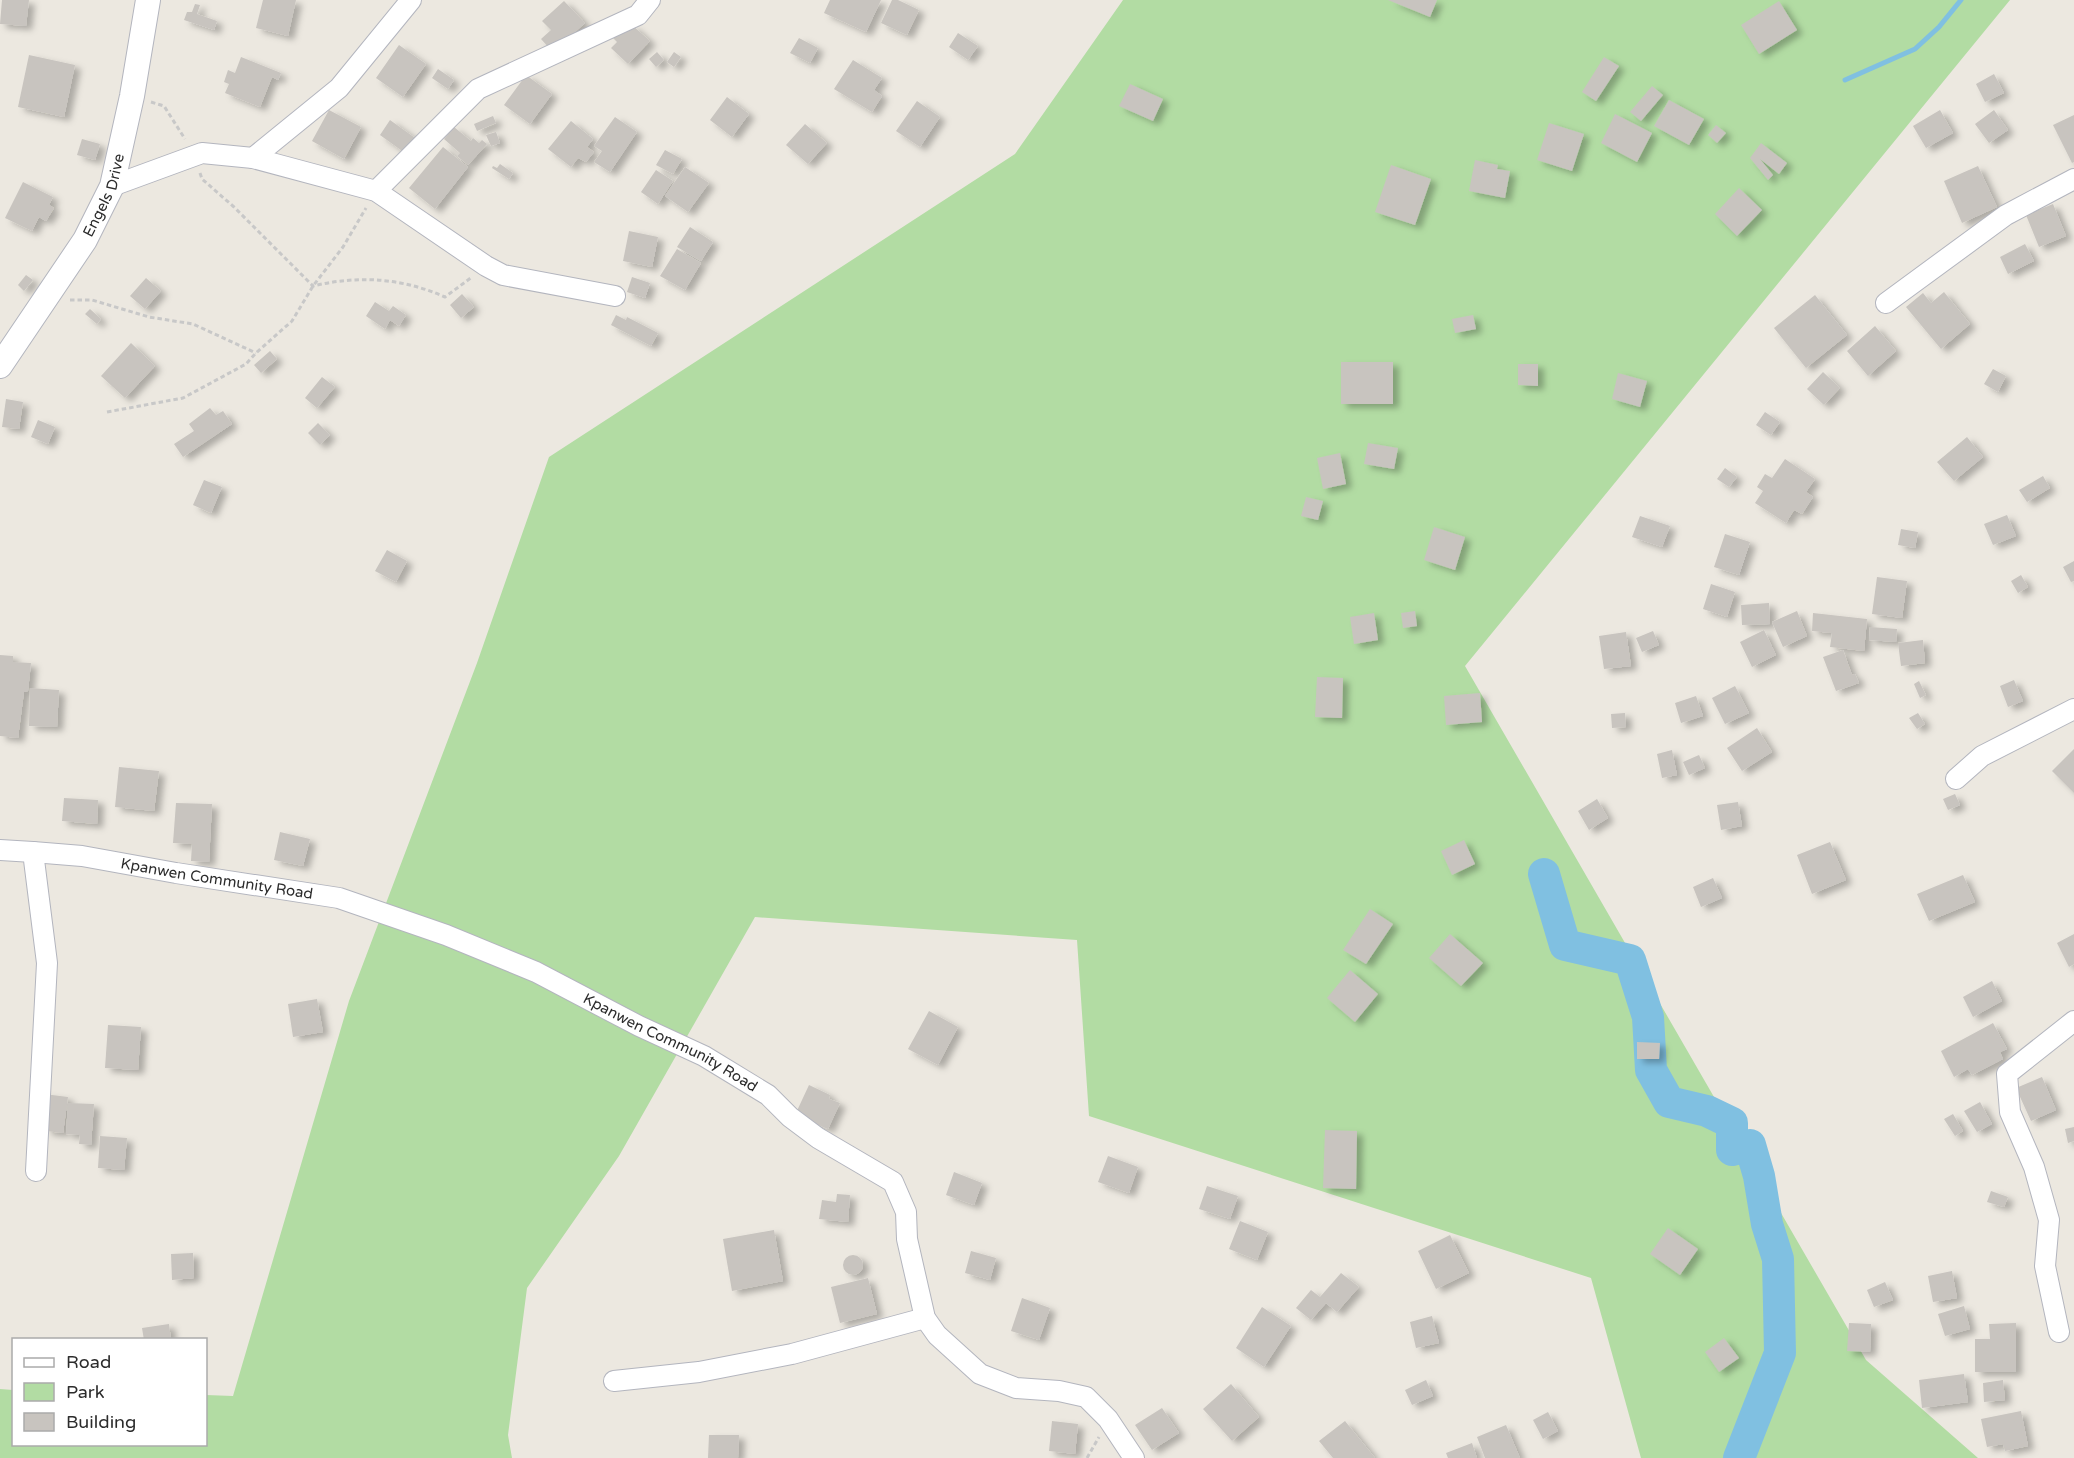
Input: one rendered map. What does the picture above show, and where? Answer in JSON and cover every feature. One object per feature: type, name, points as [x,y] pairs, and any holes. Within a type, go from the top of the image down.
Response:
[{"type":"street","name":"Engels Drive","points":[[0,366],[85,240],[112,186],[132,96],[148,0]]},
{"type":"street","points":[[253,158],[339,88],[411,0]]},
{"type":"street","points":[[376,191],[478,89],[638,15],[650,0]]},
{"type":"street","points":[[112,186],[202,153],[253,158],[376,191],[486,266],[503,275],[615,296]]},
{"type":"street","points":[[1886,303],[2006,215],[2074,179]]},
{"type":"street","points":[[1956,779],[1982,756],[2074,709]]},
{"type":"street","name":"Kpanwen Community Road","points":[[0,850],[82,856],[339,898],[446,935],[536,972],[639,1026],[704,1056],[768,1095],[790,1117],[818,1138],[893,1182],[906,1212],[907,1239],[925,1318],[937,1335],[980,1374],[1016,1388],[1059,1391],[1086,1396],[1108,1419],[1134,1458]]},
{"type":"street","points":[[33,852],[47,963],[36,1172]]},
{"type":"street","points":[[2059,1332],[2045,1266],[2049,1220],[2034,1167],[2010,1112],[2007,1074],[2074,1021]]},
{"type":"street","points":[[614,1382],[699,1372],[792,1354],[925,1318]]},
{"type":"path","points":[[132,96],[164,106],[187,142],[202,179],[234,207],[313,286]]},
{"type":"path","points":[[107,412],[183,399],[246,364],[292,321],[313,286],[343,247],[376,191]]},
{"type":"path","points":[[313,286],[335,280],[367,278],[424,288],[445,297],[486,266]]},
{"type":"path","points":[[44,301],[92,300],[149,317],[193,324],[256,353]]},
{"type":"green space","points":[[1123,0],[2010,0],[1465,666],[1866,1360],[1978,1458],[1641,1458],[1591,1278],[1089,1116],[1077,940],[755,917],[619,1156],[527,1288],[508,1435],[512,1458],[0,1458],[0,1389],[12,1390],[12,1446],[207,1446],[207,1395],[233,1396],[349,1001],[477,663],[549,457],[1015,154]]},
{"type":"building","points":[[2,0],[29,0],[26,26],[0,24]]},
{"type":"building","points":[[263,0],[296,0],[288,36],[256,28]]},
{"type":"building","points":[[830,0],[881,0],[866,32],[824,13]]},
{"type":"building","points":[[892,0],[898,0],[919,10],[907,35],[881,23]]},
{"type":"building","points":[[1388,0],[1437,0],[1430,17]]},
{"type":"building","points":[[564,1],[585,23],[556,49],[551,50],[541,39],[551,30],[542,21]]},
{"type":"building","points":[[1779,1],[1797,30],[1759,54],[1741,25]]},
{"type":"building","points":[[195,4],[200,5],[197,14],[217,21],[214,30],[184,20],[187,12],[192,12]]},
{"type":"building","points":[[632,25],[650,41],[628,64],[611,48],[617,42],[613,38],[621,29],[625,33]]},
{"type":"building","points":[[958,33],[978,46],[968,60],[949,47]]},
{"type":"building","points":[[799,38],[818,48],[810,63],[790,53]]},
{"type":"building","points":[[399,45],[426,64],[403,97],[376,78]]},
{"type":"building","points":[[657,52],[664,60],[656,67],[649,59]]},
{"type":"building","points":[[674,52],[681,57],[674,67],[667,62]]},
{"type":"building","points":[[29,55],[75,65],[64,117],[18,107]]},
{"type":"building","points":[[241,57],[281,73],[278,80],[272,77],[260,107],[225,93],[229,84],[224,82],[228,70],[235,73]]},
{"type":"building","points":[[1604,57],[1619,66],[1596,101],[1582,92]]},
{"type":"building","points":[[853,60],[882,78],[874,90],[882,96],[872,112],[834,89]]},
{"type":"building","points":[[438,69],[454,80],[448,89],[432,78]]},
{"type":"building","points":[[1994,74],[2004,93],[1985,102],[1976,84]]},
{"type":"building","points":[[526,75],[552,94],[530,124],[504,105]]},
{"type":"building","points":[[1130,84],[1163,99],[1153,121],[1119,106]]},
{"type":"building","points":[[1652,86],[1663,95],[1641,121],[1630,112]]},
{"type":"building","points":[[727,97],[749,114],[732,137],[710,120]]},
{"type":"building","points":[[1669,100],[1704,119],[1689,145],[1654,126]]},
{"type":"building","points":[[917,101],[940,117],[920,147],[896,131]]},
{"type":"building","points":[[329,110],[361,127],[344,159],[312,141]]},
{"type":"building","points":[[1940,110],[1953,133],[1926,148],[1913,126]]},
{"type":"building","points":[[1994,110],[2008,130],[1989,143],[1975,124]]},
{"type":"building","points":[[1615,114],[1652,133],[1637,162],[1601,143]]},
{"type":"building","points":[[2074,115],[2074,162],[2072,163],[2053,125]]},
{"type":"building","points":[[493,116],[496,123],[477,131],[474,124]]},
{"type":"building","points":[[615,117],[637,132],[610,172],[594,162],[602,151],[594,146]]},
{"type":"building","points":[[390,120],[415,138],[405,153],[380,135]]},
{"type":"building","points":[[571,121],[593,139],[587,147],[594,152],[586,162],[578,158],[571,167],[548,149]]},
{"type":"building","points":[[1549,123],[1584,134],[1572,171],[1537,160]]},
{"type":"building","points":[[805,124],[827,143],[808,164],[786,145]]},
{"type":"building","points":[[1716,125],[1726,133],[1717,143],[1708,135]]},
{"type":"building","points":[[454,127],[471,141],[473,138],[479,143],[482,140],[487,144],[468,165],[457,156],[460,153],[444,139]]},
{"type":"building","points":[[496,132],[500,143],[491,146],[486,135]]},
{"type":"building","points":[[82,139],[100,144],[95,160],[77,155]]},
{"type":"building","points":[[1761,143],[1787,163],[1779,174],[1760,159],[1773,175],[1768,180],[1750,158]]},
{"type":"building","points":[[443,147],[468,167],[435,209],[409,188]]},
{"type":"building","points":[[665,150],[682,159],[673,174],[656,165]]},
{"type":"building","points":[[1475,160],[1498,165],[1497,169],[1510,171],[1505,198],[1469,191]]},
{"type":"building","points":[[500,164],[513,173],[509,179],[492,168],[493,166],[497,168]]},
{"type":"building","points":[[1391,165],[1431,179],[1415,225],[1375,212]]},
{"type":"building","points":[[1978,166],[1997,207],[1962,223],[1944,181]]},
{"type":"building","points":[[685,167],[709,183],[688,212],[665,196]]},
{"type":"building","points":[[656,170],[673,181],[658,204],[641,192]]},
{"type":"building","points":[[23,182],[53,197],[49,205],[54,208],[46,221],[39,217],[32,231],[5,218]]},
{"type":"building","points":[[1739,188],[1762,210],[1737,236],[1715,214]]},
{"type":"building","points":[[2053,204],[2066,236],[2039,247],[2026,215]]},
{"type":"building","points":[[690,227],[713,242],[701,261],[677,247]]},
{"type":"building","points":[[629,231],[658,237],[652,267],[623,261]]},
{"type":"building","points":[[2025,244],[2034,261],[2008,274],[2000,257]]},
{"type":"building","points":[[677,249],[701,263],[685,290],[660,276]]},
{"type":"building","points":[[26,275],[33,280],[24,291],[18,285]]},
{"type":"building","points":[[632,277],[650,283],[645,298],[627,292]]},
{"type":"building","points":[[146,278],[161,291],[145,309],[130,296]]},
{"type":"building","points":[[1944,292],[1970,324],[1941,349],[1906,307],[1923,293],[1931,303]]},
{"type":"building","points":[[462,294],[474,307],[461,318],[450,305]]},
{"type":"building","points":[[1815,295],[1847,335],[1806,368],[1774,328]]},
{"type":"building","points":[[375,302],[389,311],[393,306],[406,315],[399,326],[390,320],[385,329],[366,316]]},
{"type":"building","points":[[90,309],[101,319],[97,324],[85,314]]},
{"type":"building","points":[[616,315],[626,320],[627,317],[658,333],[651,346],[611,325]]},
{"type":"building","points":[[1473,315],[1476,329],[1455,333],[1452,319]]},
{"type":"building","points":[[1875,326],[1896,351],[1868,376],[1847,351]]},
{"type":"building","points":[[131,343],[155,366],[125,398],[101,376]]},
{"type":"building","points":[[270,351],[277,359],[261,373],[254,365]]},
{"type":"building","points":[[1341,362],[1393,362],[1393,404],[1341,404]]},
{"type":"building","points":[[1518,364],[1538,364],[1538,386],[1518,385]]},
{"type":"building","points":[[1993,369],[2006,376],[1998,392],[1984,384]]},
{"type":"building","points":[[1823,372],[1840,388],[1824,405],[1807,389]]},
{"type":"building","points":[[1618,373],[1647,381],[1640,407],[1612,399]]},
{"type":"building","points":[[322,377],[335,387],[317,408],[305,398]]},
{"type":"building","points":[[6,399],[23,402],[19,429],[2,427]]},
{"type":"building","points":[[210,408],[216,415],[223,411],[232,424],[183,457],[174,444],[194,431],[189,424]]},
{"type":"building","points":[[1765,412],[1780,422],[1771,435],[1756,425]]},
{"type":"building","points":[[38,420],[55,427],[48,444],[31,437]]},
{"type":"building","points":[[318,423],[330,435],[320,445],[308,433]]},
{"type":"building","points":[[1967,437],[1983,457],[1954,481],[1937,462]]},
{"type":"building","points":[[1368,443],[1398,448],[1394,469],[1364,464]]},
{"type":"building","points":[[1340,453],[1346,484],[1323,489],[1317,458]]},
{"type":"building","points":[[1785,459],[1815,479],[1806,492],[1813,497],[1802,514],[1794,510],[1786,523],[1755,503],[1763,491],[1757,487],[1765,474],[1772,478]]},
{"type":"building","points":[[1725,468],[1737,477],[1729,487],[1717,479]]},
{"type":"building","points":[[2043,476],[2050,488],[2027,502],[2019,490]]},
{"type":"building","points":[[204,480],[222,487],[211,513],[193,505]]},
{"type":"building","points":[[1306,497],[1323,501],[1318,520],[1301,516]]},
{"type":"building","points":[[2007,515],[2016,536],[1993,545],[1984,524]]},
{"type":"building","points":[[1640,516],[1670,526],[1662,547],[1632,537]]},
{"type":"building","points":[[1434,527],[1465,537],[1455,570],[1424,560]]},
{"type":"building","points":[[1901,529],[1918,532],[1915,548],[1898,545]]},
{"type":"building","points":[[1725,534],[1750,542],[1739,575],[1714,567]]},
{"type":"building","points":[[387,550],[407,561],[396,582],[375,571]]},
{"type":"building","points":[[2074,561],[2074,581],[2071,582],[2063,567]]},
{"type":"building","points":[[2021,575],[2028,587],[2018,593],[2011,581]]},
{"type":"building","points":[[1877,577],[1907,581],[1902,618],[1872,614]]},
{"type":"building","points":[[1711,584],[1735,592],[1727,617],[1703,609]]},
{"type":"building","points":[[1769,603],[1770,624],[1742,625],[1741,605]]},
{"type":"building","points":[[1415,611],[1417,626],[1403,628],[1401,613]]},
{"type":"building","points":[[1797,611],[1807,636],[1783,647],[1772,622]]},
{"type":"building","points":[[1374,613],[1378,640],[1354,644],[1350,617]]},
{"type":"building","points":[[1813,613],[1867,619],[1864,651],[1830,647],[1832,633],[1812,631]]},
{"type":"building","points":[[1870,627],[1897,629],[1896,642],[1869,640]]},
{"type":"building","points":[[1764,630],[1776,655],[1752,667],[1740,642]]},
{"type":"building","points":[[1653,631],[1659,645],[1642,652],[1636,638]]},
{"type":"building","points":[[1626,632],[1631,666],[1604,669],[1599,636]]},
{"type":"building","points":[[1923,640],[1925,663],[1901,666],[1898,643]]},
{"type":"building","points":[[1843,650],[1852,675],[1855,674],[1859,683],[1836,691],[1823,657]]},
{"type":"building","points":[[0,655],[13,656],[13,662],[31,663],[28,691],[24,692],[18,738],[0,736]]},
{"type":"building","points":[[1317,677],[1343,678],[1342,718],[1315,717]]},
{"type":"building","points":[[2014,680],[2023,701],[2008,707],[2000,686]]},
{"type":"building","points":[[1919,681],[1926,695],[1920,698],[1914,684]]},
{"type":"building","points":[[1735,686],[1749,713],[1725,724],[1712,698]]},
{"type":"building","points":[[30,688],[59,690],[57,727],[29,726]]},
{"type":"building","points":[[1480,693],[1482,722],[1446,725],[1444,696]]},
{"type":"building","points":[[1696,696],[1703,716],[1681,723],[1675,703]]},
{"type":"building","points":[[1625,713],[1626,727],[1612,728],[1611,714]]},
{"type":"building","points":[[1918,713],[1925,724],[1917,729],[1909,718]]},
{"type":"building","points":[[1757,728],[1772,752],[1742,771],[1727,748]]},
{"type":"building","points":[[2074,749],[2074,793],[2052,771]]},
{"type":"building","points":[[1672,750],[1677,775],[1662,778],[1657,754]]},
{"type":"building","points":[[1699,755],[1705,768],[1689,775],[1683,762]]},
{"type":"building","points":[[119,767],[159,771],[154,811],[115,807]]},
{"type":"building","points":[[1955,794],[1960,805],[1948,810],[1943,799]]},
{"type":"building","points":[[64,798],[98,800],[97,824],[62,821]]},
{"type":"building","points":[[1597,799],[1608,818],[1589,830],[1578,811]]},
{"type":"building","points":[[1738,802],[1742,826],[1721,830],[1717,805]]},
{"type":"building","points":[[176,803],[212,804],[209,862],[191,861],[192,844],[173,843]]},
{"type":"building","points":[[280,832],[310,839],[303,866],[274,860]]},
{"type":"building","points":[[1464,840],[1475,864],[1452,875],[1441,851]]},
{"type":"building","points":[[1830,842],[1846,880],[1812,894],[1797,855]]},
{"type":"building","points":[[1963,875],[1975,902],[1929,921],[1917,894]]},
{"type":"building","points":[[1713,878],[1722,898],[1701,907],[1693,887]]},
{"type":"building","points":[[1370,909],[1393,924],[1366,964],[1343,950]]},
{"type":"building","points":[[1450,934],[1483,963],[1461,986],[1429,958]]},
{"type":"building","points":[[2074,934],[2074,964],[2069,967],[2057,943]]},
{"type":"building","points":[[1350,970],[1378,994],[1355,1022],[1327,998]]},
{"type":"building","points":[[1992,981],[2002,1001],[1973,1017],[1963,997]]},
{"type":"building","points":[[317,999],[323,1032],[293,1037],[288,1004]]},
{"type":"building","points":[[929,1011],[958,1027],[938,1065],[908,1049]]},
{"type":"building","points":[[1993,1023],[2007,1049],[2000,1052],[2003,1059],[1972,1075],[1968,1069],[1954,1077],[1941,1051]]},
{"type":"building","points":[[108,1025],[141,1027],[138,1070],[105,1068]]},
{"type":"building","points":[[1637,1042],[1660,1043],[1659,1059],[1637,1059]]},
{"type":"building","points":[[2042,1077],[2056,1110],[2031,1121],[2016,1088]]},
{"type":"building","points":[[809,1085],[830,1095],[829,1099],[840,1103],[828,1129],[795,1115]]},
{"type":"building","points":[[44,1094],[68,1097],[63,1133],[46,1131]]},
{"type":"building","points":[[1980,1102],[1992,1124],[1977,1132],[1964,1111]]},
{"type":"building","points":[[68,1103],[94,1104],[91,1145],[79,1144],[80,1135],[66,1134]]},
{"type":"building","points":[[1953,1114],[1963,1131],[1955,1136],[1944,1119]]},
{"type":"building","points":[[2074,1127],[2074,1141],[2068,1143],[2065,1129]]},
{"type":"building","points":[[1325,1130],[1357,1131],[1356,1189],[1323,1188]]},
{"type":"building","points":[[100,1136],[127,1138],[124,1170],[98,1168]]},
{"type":"building","points":[[1108,1156],[1138,1167],[1129,1193],[1098,1182]]},
{"type":"building","points":[[954,1172],[982,1183],[974,1205],[946,1195]]},
{"type":"building","points":[[1207,1186],[1238,1196],[1230,1219],[1199,1209]]},
{"type":"building","points":[[1991,1191],[2008,1197],[2004,1207],[1987,1202]]},
{"type":"building","points":[[837,1194],[850,1195],[848,1222],[819,1219],[822,1200],[836,1202]]},
{"type":"building","points":[[1240,1221],[1268,1232],[1257,1260],[1229,1249]]},
{"type":"building","points":[[1668,1228],[1698,1249],[1680,1275],[1650,1254]]},
{"type":"building","points":[[774,1230],[783,1281],[732,1291],[723,1239]]},
{"type":"building","points":[[1450,1235],[1469,1273],[1436,1289],[1418,1251]]},
{"type":"building","points":[[971,1251],[996,1258],[990,1280],[965,1273]]},
{"type":"building","points":[[193,1253],[194,1278],[172,1280],[171,1254]]},
{"type":"building","points":[[853,1255],[860,1258],[863,1265],[860,1272],[853,1275],[846,1272],[843,1265],[846,1258]]},
{"type":"building","points":[[1952,1271],[1957,1298],[1933,1302],[1928,1276]]},
{"type":"building","points":[[1341,1273],[1359,1287],[1337,1312],[1326,1303],[1311,1320],[1296,1308],[1311,1290],[1320,1297]]},
{"type":"building","points":[[868,1278],[877,1314],[840,1323],[831,1287]]},
{"type":"building","points":[[1885,1282],[1893,1300],[1874,1307],[1867,1290]]},
{"type":"building","points":[[1022,1298],[1050,1308],[1039,1340],[1011,1331]]},
{"type":"building","points":[[1964,1306],[1970,1329],[1945,1336],[1938,1314]]},
{"type":"building","points":[[1262,1307],[1291,1326],[1264,1367],[1236,1348]]},
{"type":"building","points":[[1432,1316],[1439,1343],[1416,1348],[1410,1322]]},
{"type":"building","points":[[1849,1323],[1871,1324],[1870,1352],[1847,1351]]},
{"type":"building","points":[[2016,1323],[2016,1372],[1975,1372],[1975,1339],[1990,1339],[1989,1324]]},
{"type":"building","points":[[169,1324],[171,1338],[144,1338],[142,1328]]},
{"type":"building","points":[[1724,1338],[1739,1358],[1719,1372],[1705,1352]]},
{"type":"building","points":[[1964,1374],[1968,1402],[1922,1408],[1919,1380]]},
{"type":"building","points":[[1426,1380],[1433,1396],[1412,1405],[1405,1390]]},
{"type":"building","points":[[2003,1380],[2005,1400],[1984,1402],[1983,1383]]},
{"type":"building","points":[[1231,1384],[1259,1417],[1232,1441],[1203,1409]]},
{"type":"building","points":[[1162,1408],[1179,1433],[1152,1450],[1135,1425]]},
{"type":"building","points":[[2021,1411],[2028,1446],[2005,1451],[2003,1444],[1987,1447],[1981,1419]]},
{"type":"building","points":[[1548,1412],[1558,1431],[1543,1439],[1533,1420]]},
{"type":"building","points":[[1052,1421],[1078,1424],[1075,1454],[1049,1451]]},
{"type":"building","points":[[1345,1421],[1375,1458],[1333,1458],[1319,1441]]},
{"type":"building","points":[[1506,1425],[1520,1458],[1485,1458],[1477,1437]]},
{"type":"building","points":[[709,1435],[739,1435],[738,1458],[708,1458]]},
{"type":"building","points":[[1472,1443],[1477,1458],[1448,1458],[1446,1453]]},
{"type":"waterway","points":[[1845,80],[1915,49],[1939,27],[1961,0]]},
{"type":"waterway","points":[[1544,874],[1565,945],[1630,960],[1648,1017],[1651,1070],[1669,1102],[1707,1111],[1732,1123],[1732,1150],[1750,1145],[1759,1176],[1767,1224],[1778,1259],[1780,1353],[1739,1458]]}]
